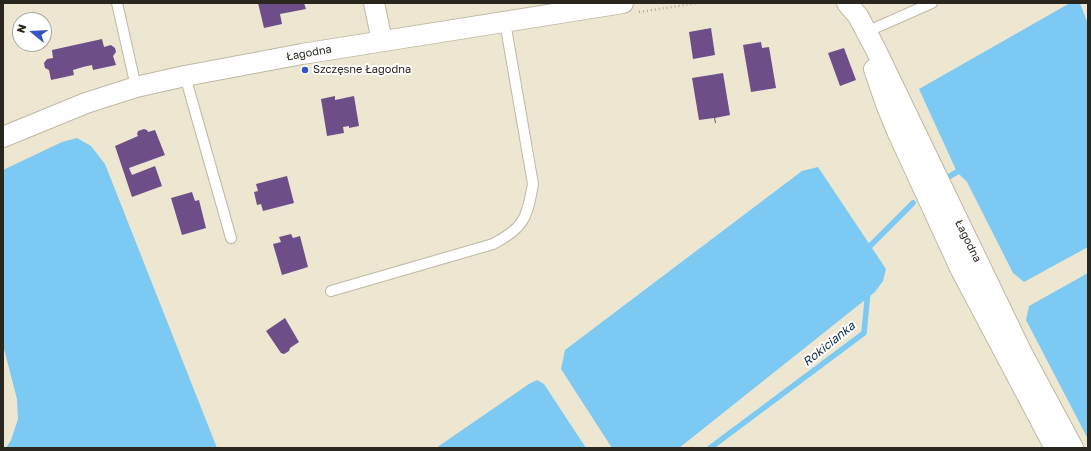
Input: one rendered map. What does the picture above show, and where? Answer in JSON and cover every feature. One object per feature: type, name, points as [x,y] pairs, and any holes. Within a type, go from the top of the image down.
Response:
[{"type":"street","points":[[374,3],[382,41]]},
{"type":"street","name":"Łagodna","points":[[3,137],[86,103],[136,87],[184,76],[382,41],[623,3]]},
{"type":"street","name":"Łagodna","points":[[847,3],[858,16],[876,48],[1022,353],[1074,448]]},
{"type":"street","name":"Łagodna","points":[[866,32],[869,51],[878,81],[900,138],[960,268],[1055,448]]},
{"type":"lane","points":[[117,3],[136,87]]},
{"type":"lane","points":[[866,32],[932,3]]},
{"type":"lane","points":[[330,291],[493,244],[507,237],[520,226],[529,209],[533,184],[506,22]]},
{"type":"lane","points":[[184,76],[231,238]]},
{"type":"water","points":[[1070,3],[1080,3],[1088,24],[1088,247],[1024,282],[1013,273],[967,182],[957,172],[919,89]]},
{"type":"water","points":[[77,138],[91,146],[105,164],[217,448],[6,448],[11,440],[18,419],[17,399],[3,345],[3,170],[62,142]]},
{"type":"water","points":[[818,167],[886,269],[883,281],[875,292],[679,448],[612,448],[561,369],[565,350],[802,171]]},
{"type":"water","points":[[1088,273],[1088,439],[1026,320],[1029,306]]},
{"type":"water","points":[[537,380],[544,384],[586,448],[436,448],[529,384]]},
{"type":"building","points":[[258,3],[304,3],[306,9],[280,14],[282,24],[264,28]]},
{"type":"building","points":[[711,28],[715,55],[693,59],[689,32]]},
{"type":"building","points":[[102,39],[104,47],[111,45],[115,48],[116,52],[113,56],[116,65],[93,70],[92,65],[83,67],[73,70],[74,75],[51,80],[49,70],[45,68],[44,63],[47,59],[53,58],[52,50]]},
{"type":"building","points":[[761,42],[762,48],[769,47],[776,88],[751,92],[743,45]]},
{"type":"building","points":[[844,48],[856,80],[840,86],[828,53]]},
{"type":"building","points":[[723,73],[730,115],[715,118],[716,123],[714,118],[699,120],[692,78]]},
{"type":"building","points":[[335,96],[335,100],[354,96],[359,126],[349,128],[349,126],[343,127],[344,133],[327,136],[321,99]]},
{"type":"building","points":[[144,129],[148,132],[155,130],[165,155],[129,168],[132,175],[155,166],[162,186],[132,197],[115,146],[138,136],[138,131]]},
{"type":"building","points":[[287,176],[294,203],[263,211],[261,204],[257,205],[254,192],[258,191],[256,184]]},
{"type":"building","points":[[192,192],[195,201],[199,200],[206,228],[182,235],[171,198]]},
{"type":"building","points":[[291,234],[293,238],[300,236],[308,267],[282,275],[273,244],[281,242],[279,237]]},
{"type":"building","points":[[285,318],[299,342],[284,354],[281,353],[266,331]]},
{"type":"waterway","name":"Rokicianka","points":[[950,176],[963,170]]},
{"type":"waterway","name":"Rokicianka","points":[[868,252],[868,248],[913,203]]},
{"type":"waterway","name":"Rokicianka","points":[[710,448],[864,333],[868,291]]},
{"type":"place","name":"Szczęsne Łagodna","points":[[305,70]]}]
